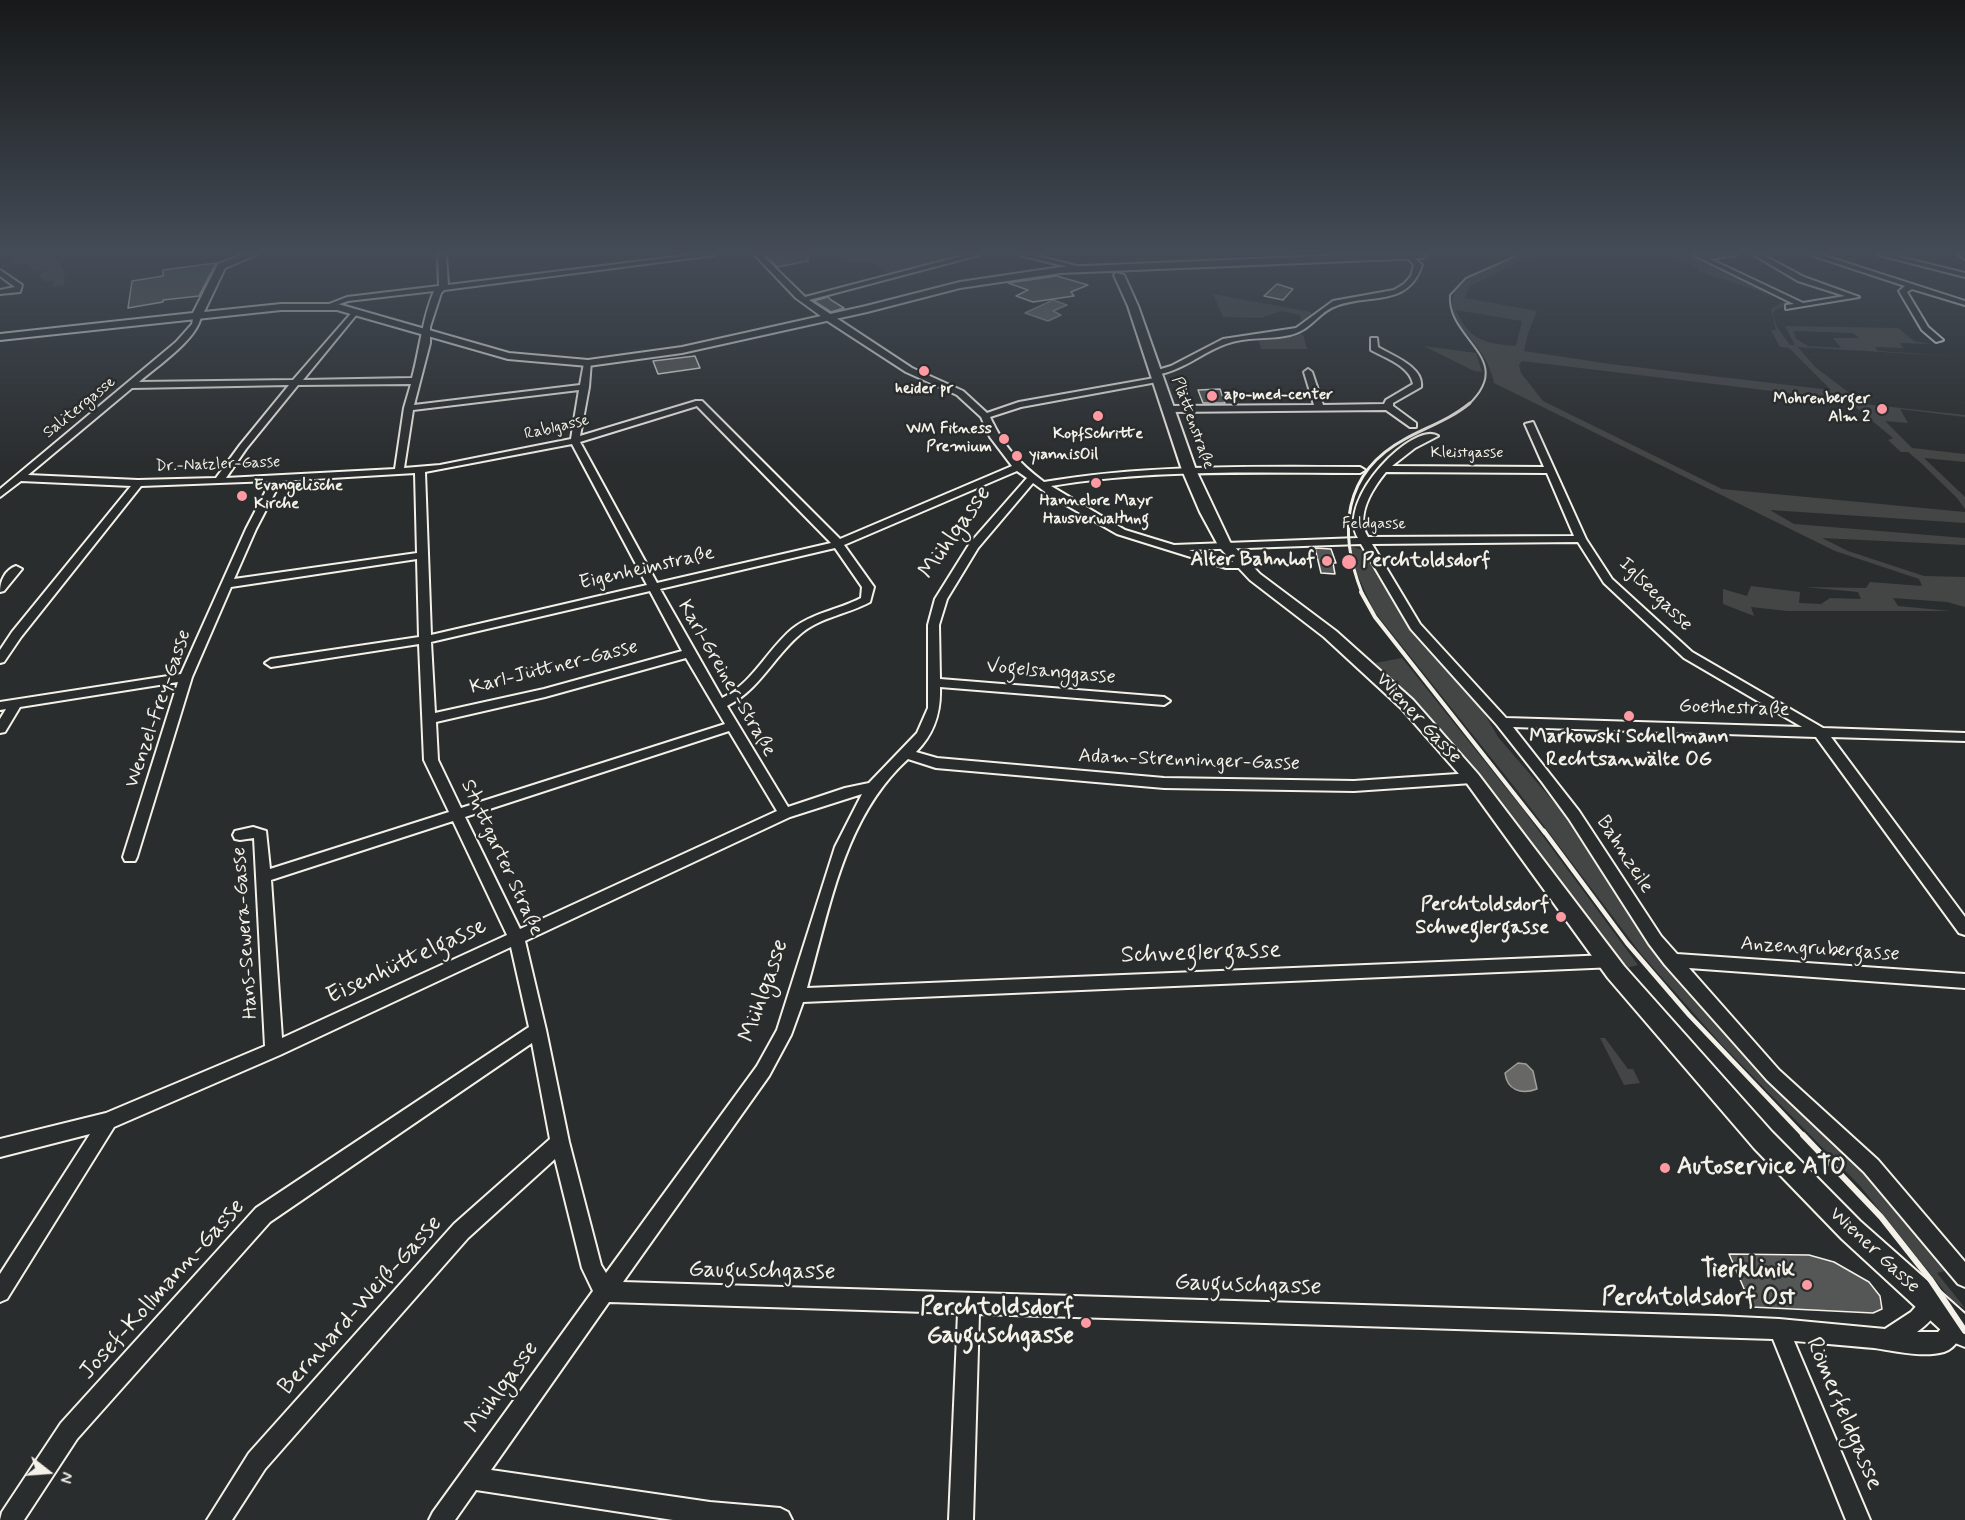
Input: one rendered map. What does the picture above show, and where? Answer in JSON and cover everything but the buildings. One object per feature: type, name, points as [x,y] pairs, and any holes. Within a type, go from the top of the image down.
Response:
[{"type":"main road","points":[[0,338],[107,326]]},
{"type":"main road","points":[[393,326],[426,338],[443,337],[508,356],[588,363],[682,350],[788,326]]},
{"type":"main road","name":"Plättenstraße","points":[[1139,326],[1189,470],[1207,512],[1224,544],[1242,565]]},
{"type":"main road","name":"Wiener Gasse","points":[[1242,565],[1330,634],[1383,680],[1426,725],[1472,778],[1609,962],[1763,1140],[1851,1230],[1961,1330]]},
{"type":"street","name":"Salitergasse","points":[[0,494],[132,386],[189,334],[194,326]]},
{"type":"street","points":[[219,481],[243,447],[342,326]]},
{"type":"street","points":[[399,472],[409,408],[429,326]]},
{"type":"street","points":[[842,326],[909,370],[960,393],[986,416],[995,437],[1018,467],[1081,511],[1121,532],[1167,548],[1226,565],[1242,565]]},
{"type":"street","points":[[986,416],[1019,405],[1156,375],[1175,369],[1227,340],[1297,331],[1306,326]]},
{"type":"street","points":[[1924,326],[1939,340]]},
{"type":"street","points":[[1374,340],[1374,348],[1413,372],[1418,379],[1418,385],[1414,389],[1389,402],[1388,407]]},
{"type":"street","points":[[575,441],[588,363]]},
{"type":"street","points":[[1308,372],[1319,407]]},
{"type":"street","points":[[132,386],[416,381]]},
{"type":"street","points":[[409,408],[585,387]]},
{"type":"street","name":"Rablgasse","points":[[420,470],[575,441],[699,403],[838,544]]},
{"type":"street","points":[[1167,409],[1388,407],[1413,425]]},
{"type":"street","name":"Iglseegasse","points":[[1530,424],[1581,539],[1608,581],[1688,655],[1820,732]]},
{"type":"street","name":"Bahnzeile","points":[[1433,436],[1394,458],[1383,469],[1363,500],[1359,531],[1415,626],[1502,722],[1574,815],[1655,940],[1671,960],[1773,1075],[1871,1166],[1965,1277]]},
{"type":"street","name":"Karl-Greiner-Straße","points":[[575,441],[652,588],[785,813]]},
{"type":"street","name":"Eigenheimstraße","points":[[272,663],[424,640],[838,544],[1018,467]]},
{"type":"street","name":"Kleistgasse","points":[[1383,469],[1551,470]]},
{"type":"street","name":"Dr.-Natzler-Gasse","points":[[18,478],[138,483],[277,479],[420,470]]},
{"type":"street","name":"Stuttgarter Straße","points":[[420,470],[424,640],[431,760],[516,937],[538,1030],[560,1142],[592,1268],[605,1292]]},
{"type":"street","points":[[1038,482],[1096,475],[1189,470],[1360,470]]},
{"type":"street","name":"Wenzel-Frey-Gasse","points":[[130,857],[186,677],[250,529],[277,479]]},
{"type":"street","name":"Mühlgasse","points":[[441,1520],[763,1071],[784,1032],[818,913],[863,803],[873,787],[907,754],[928,727],[934,708],[935,618],[942,598],[976,543],[1027,482],[1038,482]]},
{"type":"street","points":[[0,658],[138,483]]},
{"type":"street","name":"Feldgasse","points":[[1167,548],[1224,544],[1581,539]]},
{"type":"street","points":[[721,704],[732,700],[746,689],[796,631],[815,619],[852,608],[866,600],[868,587],[838,544]]},
{"type":"street","points":[[226,584],[423,555]]},
{"type":"street","points":[[0,589],[16,569]]},
{"type":"street","name":"Karl-Jüttner-Gasse","points":[[428,719],[556,691],[689,653]]},
{"type":"street","points":[[0,706],[186,677]]},
{"type":"street","name":"Vogelsanggasse","points":[[935,683],[1164,701]]},
{"type":"street","points":[[0,729],[15,705]]},
{"type":"street","name":"Goethestraße","points":[[1502,722],[1965,737]]},
{"type":"street","points":[[263,877],[732,726]]},
{"type":"street","points":[[1820,732],[1965,929]]},
{"type":"street","name":"Adam-Strenninger-Gasse","points":[[907,754],[936,763],[1164,783],[1354,786],[1472,778]]},
{"type":"street","name":"Eisenhüttelgasse","points":[[0,1148],[108,1121],[274,1050],[785,813],[850,791],[873,787]]},
{"type":"street","name":"Eisenhüttelgasse","points":[[827,800],[863,803]]},
{"type":"street","name":"Hans-Sewera-Gasse","points":[[240,835],[253,832],[261,835],[274,1050]]},
{"type":"street","name":"Anzengrubergasse","points":[[1671,960],[1965,981]]},
{"type":"street","name":"Schweglergasse","points":[[796,995],[1609,962]]},
{"type":"street","name":"Josef-Kollmann-Gasse","points":[[10,1520],[69,1431],[263,1215],[538,1030]]},
{"type":"street","points":[[0,1292],[108,1121]]},
{"type":"street","name":"Bernhard-Weiß-Gasse","points":[[219,1520],[257,1461],[461,1231],[560,1142]]},
{"type":"street","name":"Gauguschgasse","points":[[605,1292],[1779,1329],[1920,1344],[1942,1342],[1961,1330]]},
{"type":"street","points":[[961,1520],[969,1304]]},
{"type":"street","points":[[1888,1339],[1918,1319],[1931,1304]]},
{"type":"street","name":"Römerfeldgasse","points":[[1779,1329],[1858,1520]]},
{"type":"street","points":[[471,1478],[710,1514],[780,1520]]},
{"type":"shaded area","points":[[1461,326],[1465,326],[1487,342],[1516,346],[1521,326],[1531,326],[1524,351],[1610,364],[1831,390],[1789,348],[1780,347],[1771,330],[1776,330],[1775,326],[1790,345],[1795,345],[1785,326],[1898,328],[1914,341],[1930,344],[1900,343],[1903,348],[1875,347],[1878,351],[1965,357],[1798,347],[1815,367],[1864,404],[1965,415],[1965,417],[1900,409],[1908,423],[1885,421],[1912,448],[1965,454],[1965,462],[1924,458],[1965,497],[1965,509],[1957,498],[1920,462],[1908,452],[1901,452],[1888,440],[1893,438],[1847,400],[1522,361],[1519,365],[1521,373],[1543,401],[1722,489],[1965,512],[1965,523],[1770,510],[1794,524],[1965,538],[1965,545],[1822,538],[1848,551],[1924,576],[1965,577],[1965,607],[1947,602],[1893,598],[1898,606],[1951,611],[1787,611],[1751,607],[1754,616],[1723,604],[1723,589],[1747,596],[1751,586],[1800,592],[1799,603],[1821,604],[1830,598],[1861,599],[1858,592],[1804,587],[1866,588],[1870,582],[1922,586],[1919,579],[1835,551],[1494,383],[1485,358]],"holes":[[[1794,331],[1853,333],[1859,338],[1833,338],[1841,348],[1808,346],[1796,339]]]},
{"type":"shaded area","points":[[1301,334],[1307,349],[1261,349],[1258,338]]},
{"type":"shaded area","points":[[1424,346],[1476,353],[1482,372],[1474,371]]},
{"type":"shaded area","points":[[1350,546],[1362,550],[1394,602],[1430,653],[1482,709],[1498,737],[1559,808],[1656,952],[1869,1176],[1949,1270],[1937,1273],[1965,1308],[1953,1302],[1861,1187],[1721,1044],[1641,954],[1516,789],[1374,611],[1352,563]]},
{"type":"shaded area","points":[[1402,658],[1522,808],[1638,965],[1626,968],[1470,761],[1375,663]]},
{"type":"shaded area","points":[[1600,1038],[1605,1038],[1628,1069],[1633,1069],[1640,1083],[1624,1085]]},
{"type":"shaded area","points":[[1518,1063],[1526,1064],[1533,1071],[1537,1089],[1520,1091],[1509,1084],[1505,1073]]},
{"type":"railway","points":[[1459,326],[1483,361],[1486,374],[1481,389],[1469,404]]},
{"type":"railway","points":[[1362,593],[1354,570],[1348,526],[1357,487],[1368,469],[1384,453],[1405,439],[1455,414],[1469,404]]},
{"type":"railway","points":[[1361,592],[1375,617],[1545,833]]},
{"type":"railway","points":[[1544,831],[1627,943],[1689,1015],[1804,1136]]},
{"type":"railway","points":[[1803,1135],[1881,1217],[1930,1279],[1965,1331]]},
{"type":"place","name":"heider pr","points":[[924,371]]},
{"type":"place","name":"apo-med-center","points":[[1212,396]]},
{"type":"place","name":"Mohrenberger Alm 2","points":[[1882,409]]},
{"type":"place","name":"KopfSchritte","points":[[1098,416]]},
{"type":"place","name":"WM Fitness Premium","points":[[1004,439]]},
{"type":"place","name":"yiannisOil","points":[[1017,456]]},
{"type":"place","name":"Hannelore Mayr Hausverwaltung","points":[[1096,483]]},
{"type":"place","name":"Evangelische Kirche","points":[[242,496]]},
{"type":"place","name":"Alter Bahnhof","points":[[1327,561]]},
{"type":"place","name":"Perchtoldsdorf","points":[[1349,562]]},
{"type":"place","name":"Markowski Schellmann Rechtsanwälte OG","points":[[1629,716]]},
{"type":"place","name":"Perchtoldsdorf Schweglergasse","points":[[1561,917]]},
{"type":"place","name":"Autoservice ATO","points":[[1665,1168]]},
{"type":"place","name":"Tierklinik Perchtoldsdorf Ost","points":[[1807,1285]]},
{"type":"place","name":"Perchtoldsdorf Gauguschgasse","points":[[1086,1323]]}]
